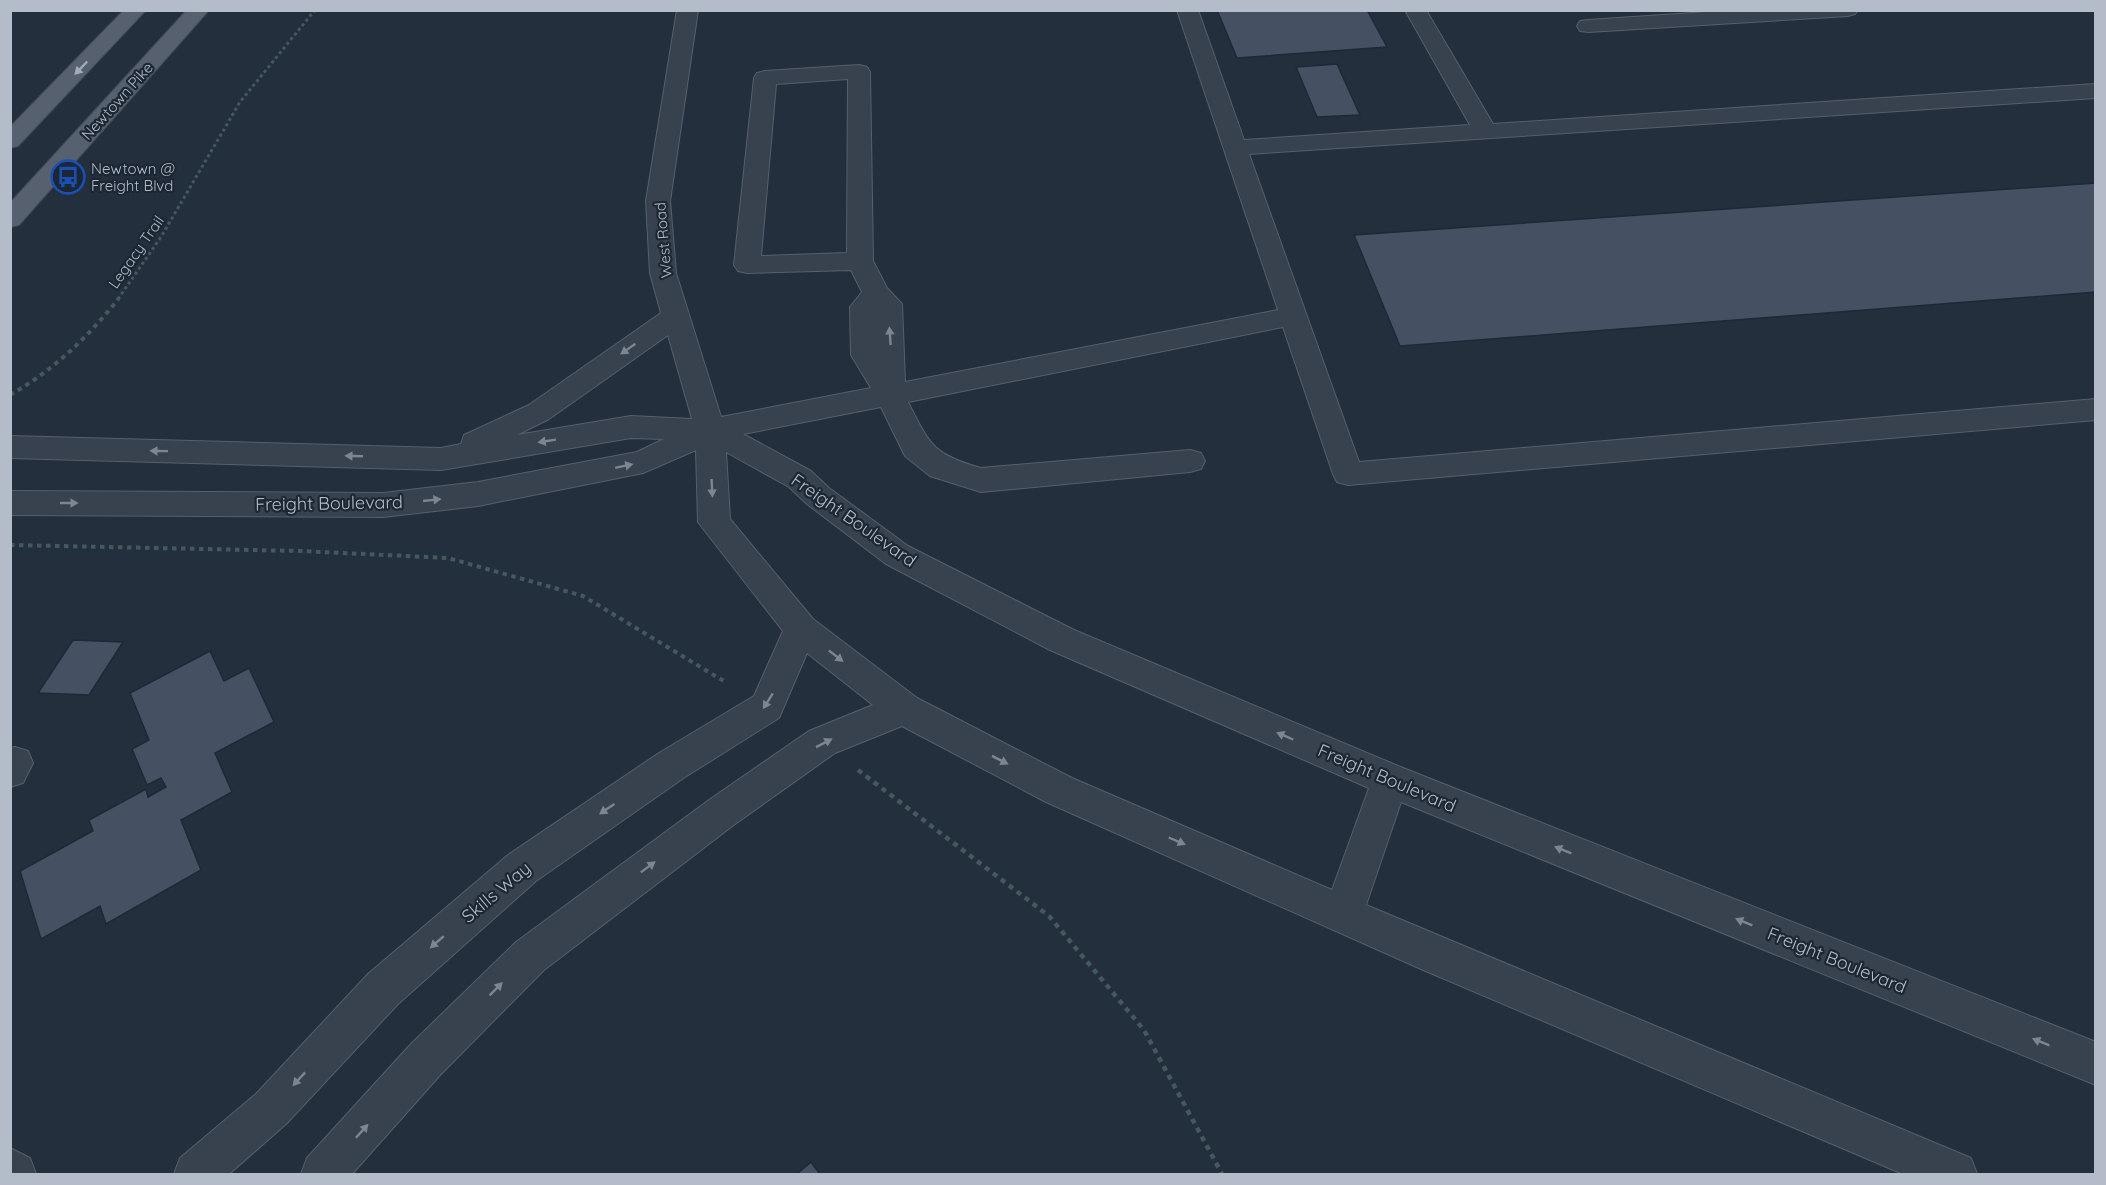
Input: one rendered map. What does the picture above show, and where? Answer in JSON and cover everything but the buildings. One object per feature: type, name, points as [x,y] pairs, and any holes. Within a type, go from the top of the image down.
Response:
[{"type":"main road","points":[[10,141],[136,10]]},
{"type":"main road","name":"Newtown Pike","points":[[10,219],[200,10]]},
{"type":"main road","points":[[109,39],[173,40]]},
{"type":"lane","name":"West Road","points":[[688,10],[658,201],[663,273],[710,430]]},
{"type":"lane","points":[[1187,10],[1348,474],[2096,409]]},
{"type":"lane","points":[[1415,10],[1486,132]]},
{"type":"lane","points":[[1588,26],[1848,10]]},
{"type":"lane","points":[[860,261],[747,265],[765,78],[859,72],[860,261],[876,293],[888,304],[891,352],[890,395],[916,448],[940,468],[981,480],[1190,461]]},
{"type":"lane","points":[[1235,148],[2096,91]]},
{"type":"lane","points":[[441,459],[539,411],[676,316]]},
{"type":"lane","points":[[1293,316],[710,430],[714,522],[801,629],[904,709],[1059,790],[1344,913],[1435,955],[1955,1174]]},
{"type":"lane","name":"Freight Boulevard","points":[[10,447],[441,459],[631,428],[710,430],[800,479],[818,496],[908,561],[1062,640],[1390,780],[2096,1064]]},
{"type":"lane","name":"Freight Boulevard","points":[[10,503],[383,505],[478,495],[643,462],[710,430]]},
{"type":"lane","name":"Skills Way","points":[[196,1174],[271,1109],[383,989],[522,868],[672,765],[767,707],[801,629]]},
{"type":"lane","points":[[323,1174],[426,1059],[530,956],[722,812],[822,742],[904,709]]},
{"type":"lane","points":[[1344,913],[1390,780]]},
{"type":"lane","points":[[10,1170],[14,1174]]},
{"type":"path","name":"Legacy Trail","points":[[10,395],[46,374],[86,336],[132,279],[176,213],[241,102],[315,10]]},
{"type":"place","name":"Newtown @ Freight Blvd","points":[[68,177]]}]
